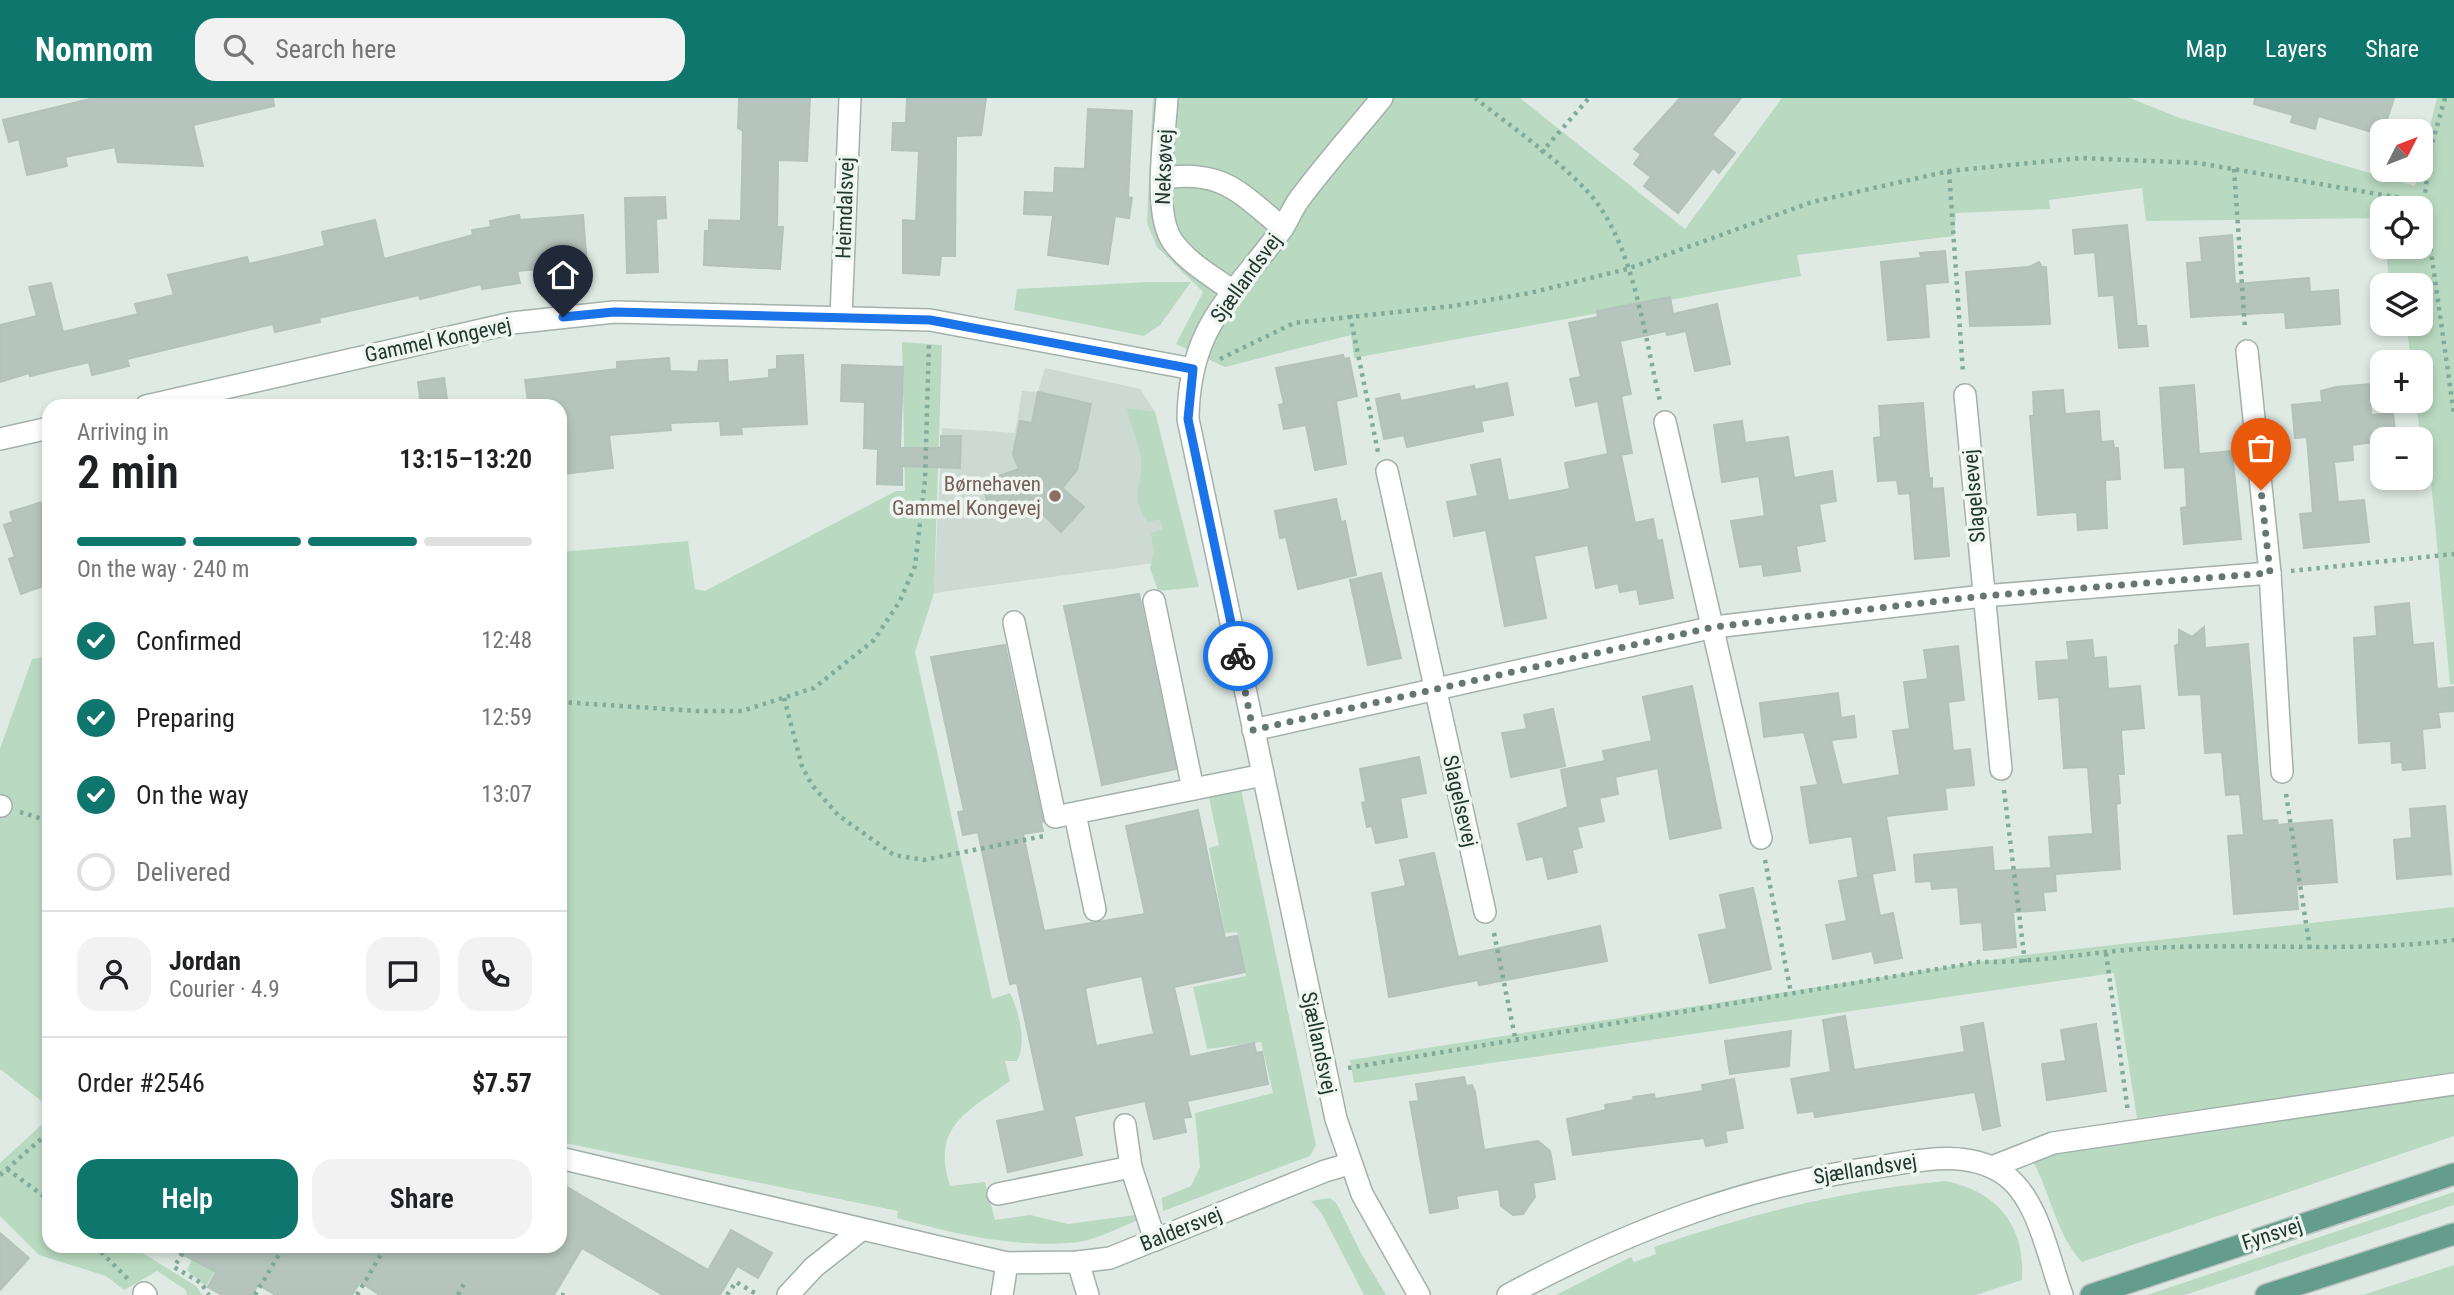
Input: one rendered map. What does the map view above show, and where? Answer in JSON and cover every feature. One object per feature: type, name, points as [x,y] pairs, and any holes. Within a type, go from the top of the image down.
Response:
[{"type":"main road","name":"Fynsvej","points":[[2091,1295],[2454,1174]]},
{"type":"main road","points":[[2266,1295],[2454,1234]]},
{"type":"street","name":"Heimdalsvej","points":[[841,317],[850,98]]},
{"type":"street","name":"Neksøvej","points":[[1167,98],[1162,220],[1171,240],[1186,258],[1231,290]]},
{"type":"street","name":"Sjællandsvej","points":[[1382,98],[1297,203],[1283,228],[1231,290],[1202,340],[1193,369],[1188,419],[1325,1072],[1349,1164],[1381,1230],[1419,1295]]},
{"type":"street","points":[[1163,178],[1189,174],[1210,177],[1237,190],[1283,228]]},
{"type":"street","name":"Gammel Kongevej","points":[[176,399],[512,323],[614,312],[930,320],[1193,369]]},
{"type":"street","points":[[2247,351],[2270,573],[2282,772]]},
{"type":"street","name":"Slagelsevej","points":[[1965,395],[2001,769]]},
{"type":"street","points":[[1665,422],[1761,838]]},
{"type":"street","points":[[0,439],[42,430]]},
{"type":"street","name":"Slagelsevej","points":[[1387,471],[1485,912]]},
{"type":"street","points":[[1253,730],[1714,627],[1983,596],[2270,573]]},
{"type":"street","points":[[1154,601],[1193,789]]},
{"type":"street","points":[[1014,622],[1065,816],[1095,910]]},
{"type":"street","points":[[1065,816],[1263,775]]},
{"type":"street","points":[[1992,1167],[2053,1143],[2454,1084]]},
{"type":"street","points":[[1125,1125],[1131,1167],[1155,1240]]},
{"type":"street","name":"Sjællandsvej","points":[[1508,1295],[1598,1249],[1703,1206],[1810,1176],[1935,1158],[1972,1160],[1992,1167],[2017,1186],[2031,1210],[2062,1295]]},
{"type":"street","name":"Baldersvej","points":[[567,1160],[1007,1263],[1078,1262],[1110,1258],[1325,1171],[1349,1164]]},
{"type":"street","points":[[998,1194],[1131,1167]]},
{"type":"street","points":[[788,1295],[814,1267],[861,1230]]},
{"type":"street","points":[[1078,1262],[1088,1295]]},
{"type":"street","points":[[1002,1295],[1007,1263]]},
{"type":"path","points":[[1475,98],[1595,200],[1610,222],[1627,269],[1665,422]]},
{"type":"path","points":[[1541,153],[1589,98]]},
{"type":"path","points":[[2425,196],[2431,147],[2445,98]]},
{"type":"path","points":[[1193,369],[1232,354],[1294,323],[1453,306],[1530,293],[1627,269],[1812,202],[1949,171],[2081,158],[2198,163],[2389,196]]},
{"type":"path","points":[[2234,169],[2247,351]]},
{"type":"path","points":[[1949,171],[1965,395]]},
{"type":"path","points":[[2432,259],[2454,414]]},
{"type":"path","points":[[1350,315],[1379,460],[1387,471]]},
{"type":"path","points":[[567,702],[697,711],[741,711],[814,688],[874,640],[900,601],[915,566],[925,480],[930,320]]},
{"type":"path","points":[[2270,573],[2454,554]]},
{"type":"path","points":[[784,698],[802,766],[811,785],[838,815],[894,855],[924,860],[1050,834],[1065,816]]},
{"type":"path","points":[[2001,769],[2025,963]]},
{"type":"path","points":[[2282,772],[2310,949]]},
{"type":"path","points":[[1761,838],[1791,993]]},
{"type":"path","points":[[1485,912],[1491,921],[1516,1042]]},
{"type":"path","points":[[1325,1072],[1979,962],[2025,963],[2139,949],[2310,949],[2418,945],[2454,940]]},
{"type":"path","points":[[2106,953],[2131,1133]]},
{"type":"path","points":[[0,1175],[42,1138]]},
{"type":"path","points":[[7,1169],[42,1195]]},
{"type":"path","points":[[101,1253],[145,1294]]},
{"type":"path","points":[[183,1253],[174,1268],[201,1283],[209,1295]]},
{"type":"path","points":[[255,1295],[280,1253]]},
{"type":"path","points":[[357,1295],[382,1253]]},
{"type":"path","points":[[727,1295],[736,1282],[758,1295]]},
{"type":"path","points":[[458,1295],[464,1284]]},
{"type":"shaded area","name":"Børnehaven Gammel Kongevej","points":[[1045,368],[1140,389],[1155,412],[1184,559],[934,593],[942,428],[1015,433],[1022,391],[1038,392]]},
{"type":"green space","points":[[1153,98],[1520,98],[1685,229],[1782,98],[2130,98],[2180,118],[2370,173],[2370,182],[2401,182],[2415,186],[2416,182],[2433,182],[2432,119],[2437,98],[2454,98],[2454,684],[2450,684],[2432,490],[2433,427],[2420,427],[2417,413],[2433,413],[2433,350],[2410,350],[2408,336],[2433,336],[2433,273],[2388,273],[2387,259],[2433,259],[2433,196],[2370,196],[2370,218],[2146,221],[2142,188],[2049,200],[2050,209],[1956,213],[1954,236],[1797,255],[1801,276],[1354,358],[1351,335],[1225,367],[1176,344],[1203,292],[1157,247],[1147,223]]},
{"type":"green space","points":[[1191,282],[1160,325],[1144,336],[1014,310],[1017,289]]},
{"type":"green space","points":[[902,342],[942,345],[934,593],[915,652],[992,999],[1010,993],[1022,1036],[1017,1061],[1005,1061],[1010,1081],[967,1112],[957,1123],[949,1135],[945,1149],[945,1166],[950,1186],[985,1182],[995,1220],[1030,1215],[1068,1224],[1135,1215],[1136,1221],[1086,1241],[1056,1244],[987,1239],[897,1218],[898,1211],[567,1143],[567,551],[688,541],[695,589],[705,591],[896,491],[905,491]]},
{"type":"green space","points":[[1127,408],[1155,412],[1199,587],[1158,591],[1150,568],[1154,553],[1151,533],[1163,529],[1160,519],[1148,522],[1139,505],[1141,458]]},
{"type":"green space","points":[[42,657],[42,1102],[0,1069],[0,749],[32,659]]},
{"type":"green space","points":[[1241,789],[1316,1145],[1310,1156],[1163,1211],[1162,1198],[1191,1186],[1200,1167],[1195,1113],[1273,1093],[1261,1042],[1207,1049],[1193,987],[1246,976],[1237,932],[1225,933],[1209,848],[1219,845],[1209,798]]},
{"type":"green space","points":[[2454,907],[2454,1075],[2423,1080],[2137,1118],[2114,973],[1354,1083],[1350,1060],[2023,955]]},
{"type":"green space","points":[[2454,1093],[2454,1136],[2082,1262],[2066,1240],[2033,1161],[2045,1155]]},
{"type":"green space","points":[[42,1124],[42,1253],[142,1253],[196,1286],[202,1295],[187,1295],[186,1290],[157,1271],[124,1290],[106,1276],[39,1255],[0,1216],[0,1163]]},
{"type":"green space","points":[[1945,1181],[1980,1193],[2004,1214],[2019,1243],[2022,1280],[1976,1295],[1556,1295],[1631,1257],[1634,1262],[1656,1254],[1654,1247],[1725,1224],[1834,1197]]},
{"type":"green space","points":[[2454,1192],[2454,1205],[2185,1295],[2147,1295]]},
{"type":"green space","points":[[1330,1198],[1337,1204],[1386,1295],[1364,1295],[1322,1214],[1311,1201]]},
{"type":"green space","points":[[195,1253],[213,1253],[222,1257],[206,1287],[187,1270]]},
{"type":"green space","points":[[2454,1265],[2454,1295],[2363,1295]]},
{"type":"building","points":[[94,98],[273,98],[274,106],[193,125],[203,166],[118,162],[115,147],[65,157],[67,166],[27,175],[19,139],[9,142],[3,120]]},
{"type":"building","points":[[739,98],[810,98],[807,161],[778,160],[777,227],[783,227],[780,269],[704,265],[705,231],[709,231],[709,220],[741,221],[743,131],[738,128]]},
{"type":"building","points":[[907,98],[986,98],[981,135],[956,136],[955,256],[941,256],[939,275],[903,273],[903,220],[916,221],[919,151],[892,150],[893,123],[906,123]]},
{"type":"building","points":[[1680,98],[1741,98],[1712,135],[1735,153],[1719,173],[1713,168],[1678,213],[1644,186],[1651,177],[1634,164],[1641,154],[1634,149]]},
{"type":"building","points":[[2255,98],[2394,98],[2387,119],[2370,119],[2370,131],[2318,116],[2315,129],[2291,122],[2293,115],[2254,104]]},
{"type":"building","points":[[1088,109],[1132,111],[1128,197],[1132,198],[1129,218],[1115,216],[1108,264],[1048,255],[1053,215],[1024,214],[1025,192],[1054,193],[1055,168],[1085,169]]},
{"type":"building","points":[[665,197],[666,218],[656,219],[658,272],[627,273],[625,198]]},
{"type":"building","points":[[519,215],[520,220],[583,215],[587,265],[517,271],[520,283],[482,289],[481,284],[420,299],[419,295],[319,318],[320,322],[275,332],[273,324],[127,359],[129,366],[92,375],[89,362],[30,376],[29,373],[0,382],[0,325],[37,316],[29,287],[51,283],[63,332],[138,314],[135,304],[174,295],[168,275],[247,257],[249,264],[325,246],[322,232],[375,220],[384,259],[473,235],[472,230],[491,227],[490,221]]},
{"type":"building","points":[[2127,225],[2137,326],[2146,326],[2148,346],[2119,348],[2114,295],[2099,296],[2095,252],[2075,254],[2073,230]]},
{"type":"building","points":[[2232,235],[2235,284],[2309,278],[2310,292],[2338,290],[2340,324],[2286,328],[2285,312],[2191,317],[2187,263],[2202,262],[2200,238]]},
{"type":"building","points":[[1945,251],[1948,282],[1925,284],[1929,337],[1888,340],[1881,262],[1921,258],[1920,253]]},
{"type":"building","points":[[2039,262],[2042,267],[2046,267],[2050,324],[1970,326],[1966,272],[2029,267]]},
{"type":"building","points":[[1670,297],[1673,314],[1717,304],[1730,364],[1695,371],[1686,331],[1667,335],[1666,331],[1620,341],[1631,394],[1621,396],[1632,453],[1621,455],[1635,523],[1653,519],[1657,541],[1662,540],[1673,598],[1640,604],[1637,589],[1620,592],[1618,583],[1596,588],[1588,545],[1534,556],[1546,618],[1505,626],[1486,530],[1454,536],[1447,502],[1478,496],[1471,465],[1500,459],[1508,501],[1570,489],[1565,463],[1608,454],[1598,401],[1576,406],[1570,379],[1581,377],[1569,323],[1598,317],[1597,311]]},
{"type":"building","points":[[803,355],[807,424],[741,427],[742,434],[721,435],[720,421],[670,423],[671,430],[609,435],[613,468],[567,474],[567,399],[528,399],[525,380],[617,369],[617,362],[669,358],[670,371],[698,372],[699,361],[727,360],[728,382],[769,378],[769,370],[777,369],[777,356]]},
{"type":"building","points":[[1343,355],[1344,359],[1349,358],[1357,396],[1336,401],[1346,464],[1315,470],[1306,425],[1284,429],[1279,405],[1284,404],[1276,368]]},
{"type":"building","points":[[842,365],[903,367],[900,448],[941,448],[941,436],[961,436],[960,468],[902,466],[902,485],[877,484],[878,449],[864,448],[865,402],[841,401]]},
{"type":"building","points":[[444,378],[447,399],[420,399],[418,382]]},
{"type":"building","points":[[1507,383],[1513,415],[1481,421],[1483,431],[1407,447],[1404,435],[1384,439],[1376,399],[1399,394],[1401,401],[1474,386],[1475,390]]},
{"type":"building","points":[[2369,384],[2371,415],[2393,413],[2395,427],[2370,427],[2370,443],[2352,445],[2353,460],[2334,462],[2338,502],[2364,500],[2369,542],[2304,548],[2300,514],[2313,513],[2307,437],[2295,438],[2292,405],[2322,402],[2321,391]]},
{"type":"building","points":[[2194,385],[2199,454],[2232,451],[2241,539],[2184,544],[2181,508],[2187,507],[2185,467],[2165,468],[2160,388]]},
{"type":"building","points":[[2063,390],[2065,414],[2099,411],[2101,442],[2113,441],[2114,448],[2118,448],[2120,479],[2105,480],[2107,528],[2078,530],[2077,512],[2038,515],[2030,416],[2034,416],[2033,392]]},
{"type":"building","points":[[1038,392],[1091,404],[1077,470],[1062,488],[1084,507],[1061,532],[1030,501],[992,514],[981,482],[1019,469],[1013,454],[1020,421],[1032,423]]},
{"type":"building","points":[[1923,403],[1929,478],[1932,478],[1932,489],[1943,488],[1949,556],[1915,559],[1910,493],[1899,494],[1897,480],[1878,481],[1874,438],[1881,437],[1879,406]]},
{"type":"building","points":[[1742,421],[1745,443],[1788,437],[1794,478],[1832,471],[1836,501],[1819,504],[1825,541],[1796,546],[1800,571],[1764,576],[1762,564],[1740,567],[1731,521],[1765,516],[1759,476],[1722,482],[1714,425]]},
{"type":"building","points":[[1336,499],[1341,522],[1345,521],[1356,575],[1298,589],[1286,537],[1280,538],[1275,511]]},
{"type":"building","points":[[42,502],[42,586],[21,594],[9,559],[15,557],[4,525],[13,522],[10,512]]},
{"type":"building","points":[[1381,573],[1401,658],[1368,665],[1350,580]]},
{"type":"building","points":[[1139,594],[1176,769],[1102,785],[1064,606]]},
{"type":"building","points":[[2409,603],[2413,645],[2433,643],[2437,689],[2454,687],[2454,711],[2438,712],[2440,727],[2422,729],[2425,768],[2403,770],[2402,762],[2392,763],[2391,741],[2359,743],[2354,638],[2377,636],[2375,607]]},
{"type":"building","points":[[2204,627],[2205,648],[2248,644],[2262,821],[2277,820],[2278,825],[2332,820],[2337,882],[2296,885],[2298,909],[2234,914],[2228,836],[2244,835],[2240,794],[2226,795],[2222,752],[2205,753],[2201,694],[2179,695],[2175,646],[2179,644],[2179,630],[2192,637]]},
{"type":"building","points":[[2092,640],[2094,658],[2106,657],[2108,689],[2140,686],[2144,728],[2121,730],[2124,774],[2118,774],[2120,803],[2116,804],[2120,869],[2055,874],[2056,891],[2043,892],[2045,910],[2013,912],[2016,947],[1984,950],[1982,922],[1961,924],[1958,887],[1932,889],[1931,881],[1916,882],[1914,855],[1992,847],[1994,871],[2051,868],[2049,837],[2093,834],[2088,767],[2064,768],[2059,697],[2039,699],[2036,662],[2069,660],[2067,642]]},
{"type":"building","points":[[1005,645],[1043,822],[1043,831],[1023,834],[1044,931],[1145,914],[1126,826],[1198,810],[1225,938],[1237,936],[1245,972],[1174,987],[1190,1057],[1254,1043],[1256,1053],[1262,1052],[1268,1084],[1187,1101],[1191,1117],[1183,1118],[1186,1132],[1154,1139],[1145,1101],[1074,1116],[1082,1155],[1008,1172],[997,1121],[1045,1111],[1017,983],[1010,984],[978,832],[963,835],[958,812],[964,811],[931,657]],"holes":[[[1142,976],[1154,1034],[1096,1046],[1085,988]]]},
{"type":"building","points":[[1958,646],[1964,700],[1948,702],[1953,751],[1970,749],[1974,785],[1945,788],[1947,809],[1886,816],[1895,870],[1858,876],[1852,836],[1810,843],[1801,787],[1818,785],[1804,732],[1764,737],[1760,703],[1838,693],[1841,718],[1854,716],[1856,737],[1831,740],[1842,785],[1900,775],[1893,731],[1910,729],[1904,682],[1928,679],[1924,650]]},
{"type":"building","points":[[1692,686],[1721,828],[1670,839],[1658,768],[1615,777],[1618,794],[1599,798],[1604,821],[1577,827],[1582,847],[1572,850],[1577,872],[1548,879],[1543,856],[1527,860],[1518,824],[1568,807],[1561,770],[1605,761],[1603,751],[1652,741],[1643,697]]},
{"type":"building","points":[[1553,709],[1565,766],[1511,777],[1502,733],[1527,729],[1524,715]]},
{"type":"building","points":[[1419,757],[1426,793],[1400,798],[1407,837],[1376,843],[1372,826],[1367,827],[1360,769]]},
{"type":"building","points":[[2445,806],[2451,874],[2397,879],[2394,840],[2412,838],[2410,809]]},
{"type":"building","points":[[1434,853],[1458,957],[1600,926],[1607,961],[1479,985],[1478,980],[1389,997],[1372,893],[1406,886],[1400,860]]},
{"type":"building","points":[[1872,875],[1880,916],[1893,913],[1902,958],[1875,963],[1872,951],[1833,959],[1826,925],[1847,921],[1839,881]]},
{"type":"building","points":[[1753,888],[1771,969],[1710,983],[1699,935],[1727,929],[1720,895]]},
{"type":"building","points":[[1845,1016],[1854,1070],[1965,1052],[1961,1027],[1983,1023],[2000,1126],[1983,1130],[1975,1092],[1815,1117],[1814,1111],[1798,1113],[1791,1079],[1831,1072],[1823,1020]]},
{"type":"building","points":[[2096,1024],[2106,1091],[2047,1100],[2042,1064],[2066,1061],[2061,1030]]},
{"type":"building","points":[[1791,1031],[1789,1066],[1730,1074],[1725,1041]]},
{"type":"building","points":[[1464,1077],[1466,1086],[1472,1085],[1475,1092],[1484,1150],[1538,1141],[1550,1151],[1555,1179],[1533,1183],[1535,1197],[1523,1214],[1513,1215],[1501,1206],[1499,1189],[1456,1196],[1458,1208],[1430,1213],[1410,1102],[1419,1101],[1416,1084]]},
{"type":"building","points":[[1734,1079],[1743,1128],[1725,1131],[1727,1142],[1706,1146],[1704,1138],[1573,1155],[1567,1119],[1606,1110],[1605,1105],[1634,1100],[1633,1097],[1654,1094],[1655,1099],[1703,1091],[1702,1085]]},
{"type":"building","points":[[567,1187],[708,1270],[731,1230],[772,1253],[758,1278],[737,1266],[720,1295],[663,1295],[582,1248],[554,1295],[380,1295],[360,1282],[352,1295],[276,1295],[258,1285],[252,1295],[222,1295],[208,1287],[216,1272],[180,1253],[567,1253]]},
{"type":"building","points":[[0,1233],[29,1258],[0,1290]]},
{"type":"way so far","points":[[1238,656],[1253,730],[1714,627],[1983,596],[2270,573],[2261,490]]},
{"type":"place","name":"Børnehaven Gammel Kongevej","points":[[1055,496]]},
{"type":"route","points":[[563,317],[614,312],[930,320],[969,325],[1193,369],[1188,394],[1188,419],[1238,656]]}]
